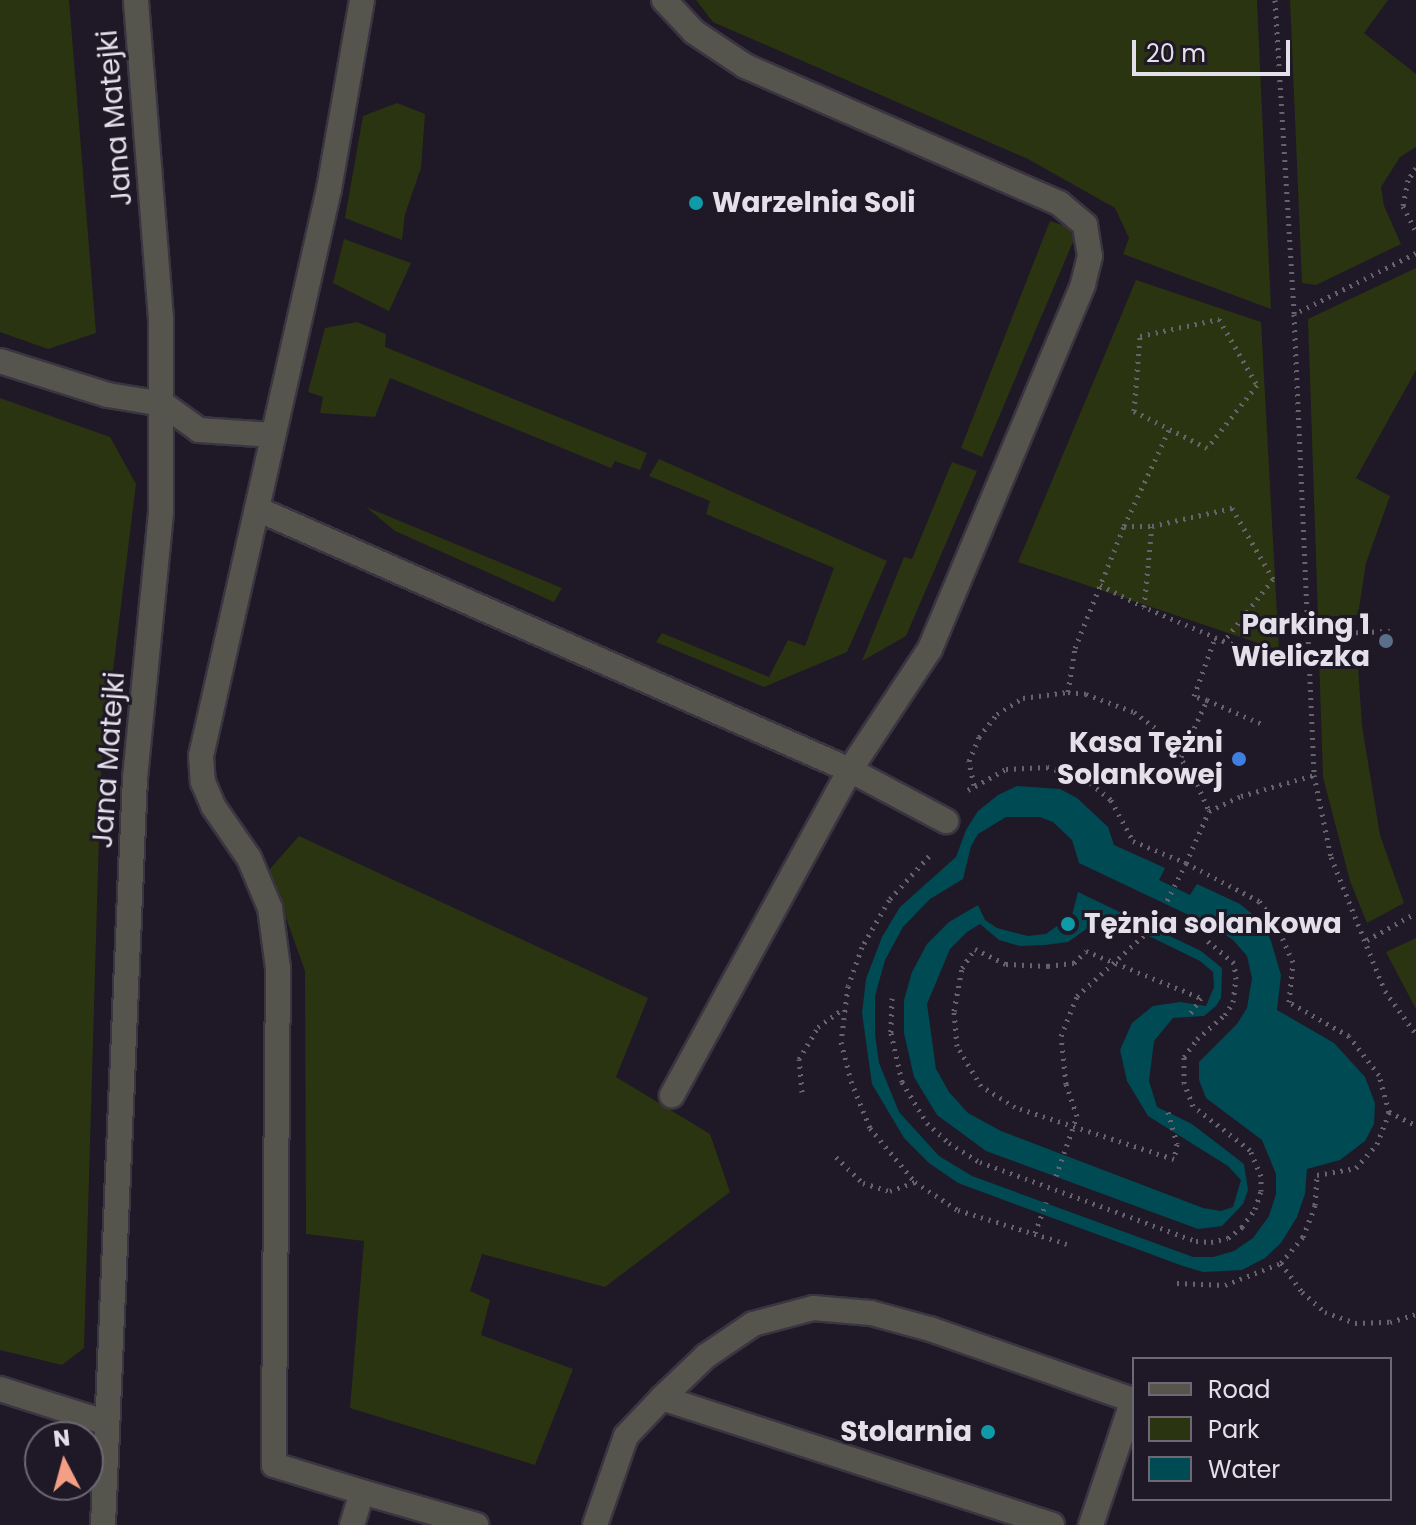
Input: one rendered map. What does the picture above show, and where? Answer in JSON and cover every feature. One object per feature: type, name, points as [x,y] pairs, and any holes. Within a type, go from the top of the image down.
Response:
[{"type":"street","name":"Jana Matejki","points":[[103,1525],[135,778],[161,512],[161,319],[136,0]]},
{"type":"street","points":[[362,0],[329,189],[201,756],[203,782],[213,806],[249,858],[270,908],[278,968],[274,1465],[476,1525]]},
{"type":"street","points":[[664,0],[694,32],[745,66],[1059,203],[1085,225],[1090,256],[1083,285],[930,649],[850,770],[672,1095]]},
{"type":"street","points":[[0,361],[108,395],[163,404],[199,430],[273,435]]},
{"type":"street","points":[[257,509],[850,770],[946,821]]},
{"type":"street","points":[[595,1525],[626,1436],[662,1398],[706,1356],[753,1324],[813,1308],[871,1313],[930,1329],[1132,1400]]},
{"type":"street","points":[[0,1389],[107,1423]]},
{"type":"street","points":[[662,1398],[1052,1525]]},
{"type":"street","points":[[1091,1525],[1132,1403]]},
{"type":"street","points":[[352,1525],[362,1492]]},
{"type":"path","points":[[1275,0],[1294,314],[1314,775],[1331,857],[1385,991],[1416,1034]]},
{"type":"path","points":[[1416,168],[1403,193],[1403,206],[1416,232]]},
{"type":"path","points":[[1294,314],[1416,253]]},
{"type":"path","points":[[1219,319],[1257,385],[1207,448],[1169,430],[1134,411],[1140,336],[1219,319]]},
{"type":"path","points":[[1068,692],[1075,648],[1124,526],[1169,430]]},
{"type":"path","points":[[1124,526],[1152,526],[1232,508],[1273,579],[1224,641]]},
{"type":"path","points":[[1144,607],[1152,526]]},
{"type":"path","points":[[1100,585],[1215,638],[1270,657]]},
{"type":"path","points":[[1308,634],[1391,631]]},
{"type":"path","points":[[1215,638],[1194,696],[1262,724]]},
{"type":"path","points":[[974,785],[969,761],[979,737],[997,714],[1023,698],[1068,692],[1105,700],[1134,712],[1164,735],[1194,777],[1209,811]]},
{"type":"path","points":[[1180,758],[1207,700]]},
{"type":"path","points":[[1067,1244],[958,1210],[915,1182],[870,1128],[841,1042],[845,1007],[862,947],[889,900],[937,846],[951,806],[974,785],[1006,769],[1047,767],[1084,778],[1111,800],[1133,841],[1186,863],[1259,901],[1275,922],[1293,962],[1289,1002],[1349,1036],[1379,1075],[1389,1112],[1377,1144],[1356,1168],[1338,1174],[1317,1175],[1315,1205],[1303,1237],[1281,1263],[1225,1285],[1177,1283]]},
{"type":"path","points":[[1166,903],[1209,811],[1241,796],[1314,775]]},
{"type":"path","points":[[1367,940],[1416,913]]},
{"type":"path","points":[[1056,1176],[1077,1116],[1066,1084],[1061,1036],[1077,996],[1111,961],[1152,928]]},
{"type":"path","points":[[892,998],[891,1033],[902,1082],[927,1123],[949,1143],[980,1162],[1196,1241],[1211,1242],[1228,1238],[1242,1227],[1255,1209],[1261,1191],[1261,1176],[1250,1150],[1193,1106],[1184,1083],[1184,1057],[1197,1039],[1225,1015],[1233,1002],[1236,979],[1234,963],[1207,940]]},
{"type":"path","points":[[1168,1112],[1177,1144],[1174,1159],[1015,1107],[981,1086],[957,1046],[954,1011],[962,968],[975,949],[1006,964],[1074,963],[1086,951],[1201,998],[1187,1018]]},
{"type":"path","points":[[802,1092],[799,1059],[818,1027],[845,1007]]},
{"type":"path","points":[[1389,1112],[1416,1125]]},
{"type":"path","points":[[836,1157],[863,1183],[890,1191],[915,1182]]},
{"type":"path","points":[[1035,1233],[1046,1202]]},
{"type":"path","points":[[1281,1263],[1302,1292],[1325,1312],[1355,1323],[1390,1322],[1416,1314]]},
{"type":"green space","points":[[0,0],[69,0],[96,333],[48,349],[0,332]]},
{"type":"green space","points":[[696,0],[1257,0],[1271,309],[1123,254],[1129,238],[1115,208],[1028,159],[713,22]]},
{"type":"green space","points":[[1290,0],[1388,0],[1364,33],[1416,74],[1416,147],[1400,157],[1381,187],[1384,206],[1401,244],[1316,285],[1302,283]]},
{"type":"green space","points":[[397,103],[425,114],[421,168],[405,214],[402,240],[345,218],[363,116]]},
{"type":"green space","points":[[1050,221],[1078,230],[982,457],[961,448]]},
{"type":"green space","points":[[344,239],[411,263],[389,311],[333,283]]},
{"type":"green space","points":[[1416,268],[1416,370],[1356,478],[1390,496],[1366,563],[1358,615],[1318,617],[1308,319]]},
{"type":"green space","points":[[1136,280],[1261,322],[1279,650],[1018,562]]},
{"type":"green space","points":[[357,322],[386,334],[385,347],[647,453],[640,470],[615,461],[611,468],[390,378],[375,417],[320,413],[323,397],[308,392],[325,328]]},
{"type":"green space","points":[[0,398],[110,437],[136,484],[101,768],[84,1348],[62,1365],[0,1350]]},
{"type":"green space","points":[[659,459],[887,561],[847,652],[764,687],[656,642],[662,633],[769,677],[788,640],[805,646],[834,568],[706,514],[710,501],[649,476]]},
{"type":"green space","points":[[952,462],[977,471],[906,636],[862,661],[904,557],[912,559]]},
{"type":"green space","points":[[366,507],[562,588],[554,602],[395,531]]},
{"type":"green space","points":[[1357,652],[1362,726],[1380,835],[1404,903],[1367,923],[1350,881],[1323,777],[1319,655]]},
{"type":"green space","points":[[299,836],[648,998],[616,1077],[710,1134],[730,1192],[605,1287],[482,1254],[470,1291],[490,1300],[481,1335],[573,1369],[535,1465],[350,1408],[364,1241],[306,1234],[305,971],[269,870]]},
{"type":"green space","points":[[1416,938],[1416,1009],[1386,952]]},
{"type":"water","points":[[1017,786],[1060,789],[1077,798],[1108,827],[1114,845],[1165,868],[1159,880],[1190,895],[1197,884],[1240,904],[1262,922],[1271,941],[1281,975],[1277,1010],[1334,1043],[1365,1077],[1375,1103],[1374,1124],[1365,1141],[1340,1160],[1307,1169],[1305,1194],[1297,1217],[1281,1243],[1265,1258],[1242,1270],[1203,1272],[958,1183],[929,1163],[904,1138],[872,1084],[862,1013],[866,979],[882,937],[900,907],[956,857],[966,830],[978,811],[998,795]],"holes":[[[1006,817],[1040,817],[1053,822],[1072,840],[1079,863],[1214,927],[1233,940],[1247,956],[1252,978],[1247,1008],[1237,1024],[1199,1062],[1199,1080],[1206,1098],[1262,1140],[1276,1174],[1276,1194],[1269,1216],[1253,1238],[1234,1251],[1213,1257],[1193,1257],[972,1176],[939,1156],[899,1112],[879,1063],[875,1034],[875,996],[885,960],[903,927],[930,899],[963,879],[971,846],[978,834]]]},
{"type":"water","points":[[1078,892],[1201,951],[1222,968],[1221,998],[1216,1006],[1204,1016],[1173,1018],[1154,1041],[1149,1081],[1157,1107],[1192,1124],[1244,1164],[1248,1190],[1243,1204],[1222,1226],[1198,1229],[986,1151],[937,1115],[914,1077],[904,1033],[904,1000],[912,972],[927,944],[949,922],[978,905],[985,920],[997,928],[1028,936],[1046,934],[1072,915]],"holes":[[[1106,915],[1200,961],[1213,972],[1214,987],[1206,1006],[1180,1002],[1153,1006],[1132,1023],[1120,1050],[1127,1081],[1148,1116],[1228,1166],[1241,1180],[1233,1207],[1221,1211],[1203,1208],[1001,1131],[968,1113],[949,1092],[936,1069],[927,1004],[950,949],[980,924],[999,940],[1020,946],[1045,945],[1068,942]]]},
{"type":"place","name":"Warzelnia Soli","points":[[696,203]]},
{"type":"place","name":"Parking 1 Wieliczka","points":[[1386,641]]},
{"type":"place","name":"Kasa Tężni Solankowej","points":[[1239,759]]},
{"type":"place","name":"Tężnia solankowa","points":[[1068,924]]},
{"type":"place","name":"Stolarnia","points":[[988,1432]]}]
